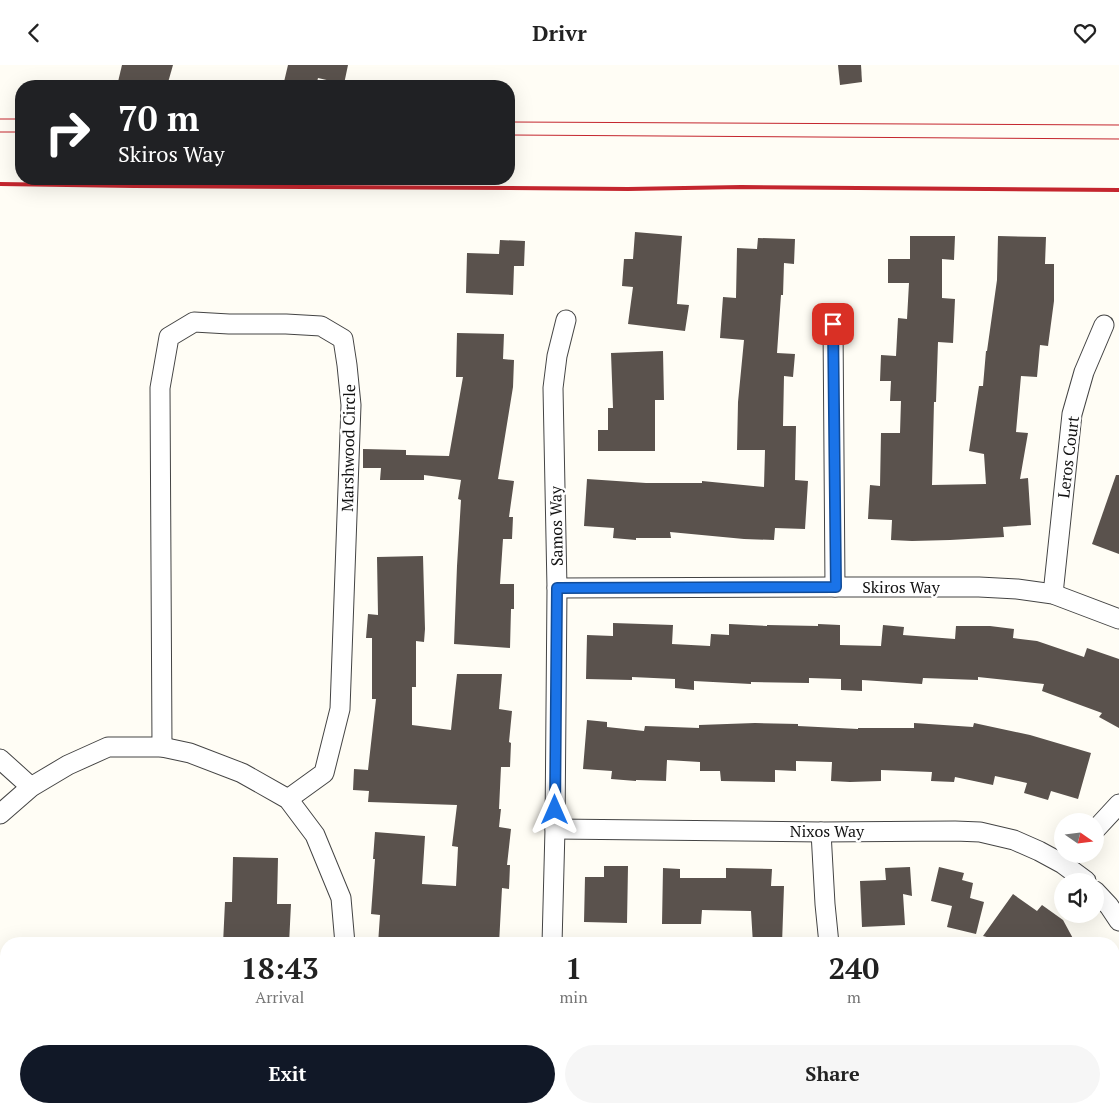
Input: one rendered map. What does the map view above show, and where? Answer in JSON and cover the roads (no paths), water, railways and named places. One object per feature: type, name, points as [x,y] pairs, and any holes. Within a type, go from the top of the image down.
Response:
[{"type":"street","name":"Samos Way","points":[[552,937],[557,588],[553,388],[557,356],[566,320]]},
{"type":"street","name":"Marshwood Circle","points":[[162,747],[160,388],[169,337],[194,322],[321,326],[343,339],[351,405],[340,709],[324,773],[288,799]]},
{"type":"street","points":[[833,324],[836,587]]},
{"type":"street","name":"Leros Court","points":[[1053,594],[1072,414],[1084,372],[1104,325]]},
{"type":"street","name":"Skiros Way","points":[[557,588],[979,587],[1017,589],[1053,594],[1119,619]]},
{"type":"street","points":[[0,814],[31,787],[68,765],[108,747],[162,747],[190,753],[242,773],[288,799],[315,835],[341,898],[344,937]]},
{"type":"street","points":[[0,759],[31,787]]},
{"type":"street","points":[[1104,820],[1119,804]]},
{"type":"street","name":"Nixos Way","points":[[555,829],[821,832],[955,831],[980,833],[1014,840],[1054,855]]},
{"type":"street","points":[[821,832],[828,937]]},
{"type":"street","name":"Nixos Way","points":[[1071,863],[1079,873]]},
{"type":"street","points":[[1104,901],[1119,921]]},
{"type":"tram line","points":[[0,119],[15,119]]},
{"type":"tram line","points":[[515,122],[1119,125]]},
{"type":"tram line","points":[[0,132],[15,132]]},
{"type":"tram line","points":[[515,135],[1119,139]]},
{"type":"railway","points":[[0,184],[15,184]]},
{"type":"railway","points":[[67,185],[1119,190]]}]
